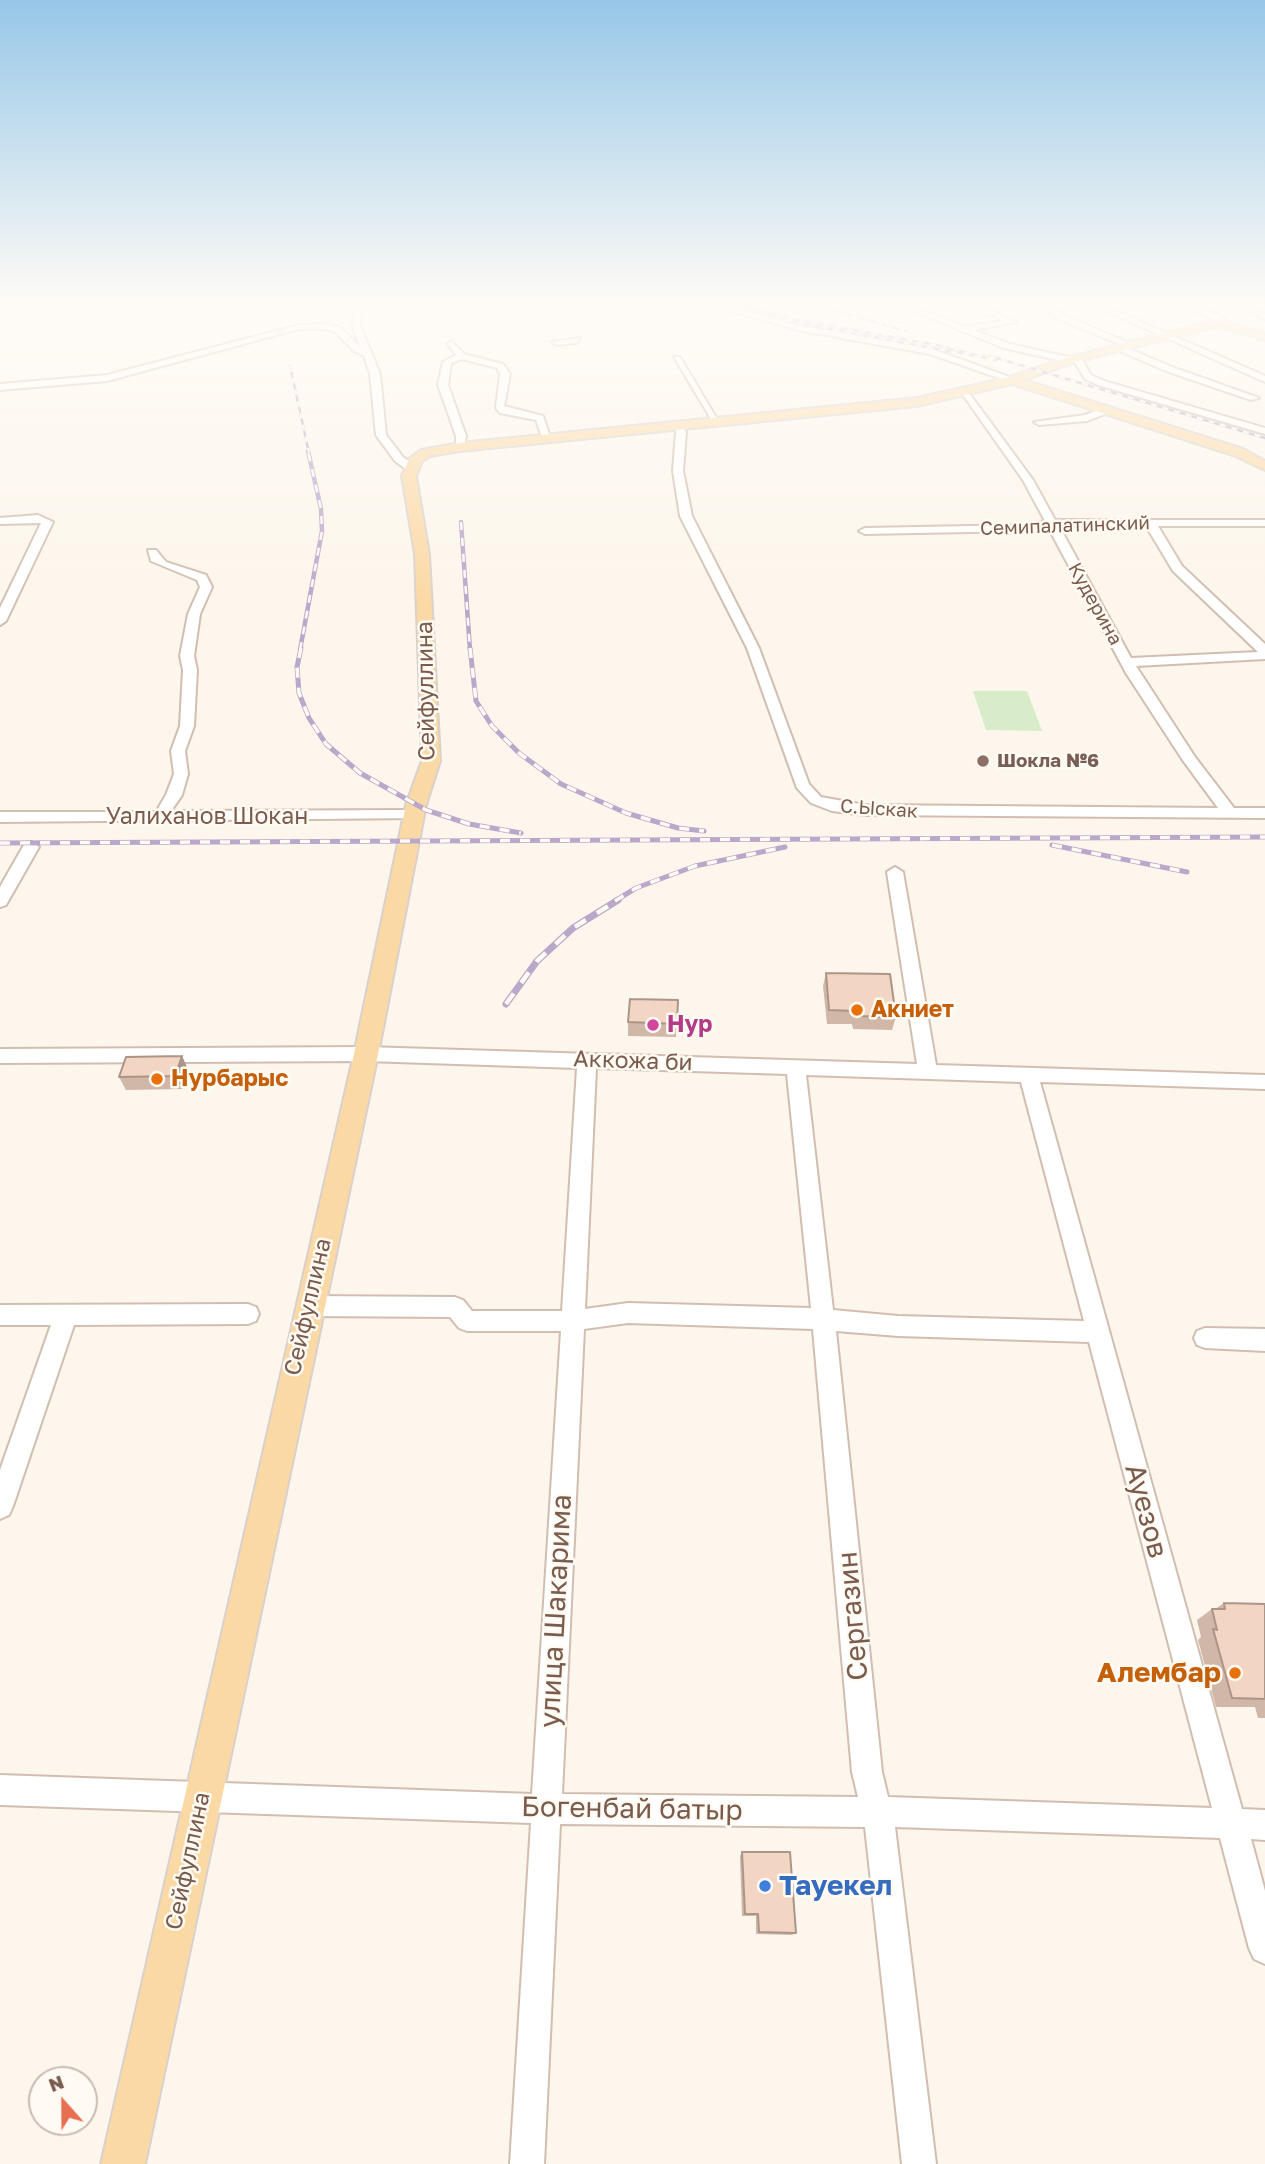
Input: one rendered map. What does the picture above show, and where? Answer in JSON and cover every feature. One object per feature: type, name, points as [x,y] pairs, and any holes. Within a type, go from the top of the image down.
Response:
[{"type":"main road","points":[[418,461],[460,447],[864,408],[915,400]]},
{"type":"main road","points":[[1076,400],[1238,452],[1265,466]]},
{"type":"main road","name":"Сейфуллина","points":[[123,2164],[308,1306],[366,1054],[414,816],[431,761],[422,554],[414,521],[418,461]]},
{"type":"street","points":[[378,400],[381,435],[399,459],[418,461]]},
{"type":"street","points":[[448,400],[461,436],[460,447]]},
{"type":"street","points":[[500,400],[499,406],[503,411],[540,418],[547,438]]},
{"type":"street","points":[[703,400],[717,422]]},
{"type":"street","name":"Кудерина","points":[[972,400],[1028,480],[1127,662],[1189,759],[1230,813]]},
{"type":"street","points":[[1158,400],[1265,431]]},
{"type":"street","points":[[1182,407],[1194,400]]},
{"type":"street","points":[[1039,422],[1087,418],[1107,410]]},
{"type":"street","name":"С.Ыскак","points":[[677,426],[681,432],[678,471],[686,516],[753,648],[802,785],[816,800],[832,806],[865,810],[1265,813]]},
{"type":"street","points":[[0,521],[38,518],[47,522],[0,621]]},
{"type":"street","name":"Семипалатинский","points":[[865,531],[1023,528],[1051,523],[1265,523]]},
{"type":"street","points":[[1150,523],[1177,568],[1265,653]]},
{"type":"street","points":[[152,552],[155,559],[162,564],[202,578],[206,587],[194,614],[187,656],[190,670],[187,726],[178,751],[181,774],[174,795],[159,818]]},
{"type":"street","points":[[1127,662],[1194,661],[1265,653]]},
{"type":"street","name":"Уалиханов Шокан","points":[[0,817],[414,816]]},
{"type":"street","points":[[0,901],[31,847]]},
{"type":"street","points":[[895,872],[928,1072]]},
{"type":"street","name":"Аккожа би","points":[[0,1056],[366,1054],[1265,1082]]},
{"type":"street","name":"улица Шакарима","points":[[527,2164],[587,1059]]},
{"type":"street","name":"Сергазин","points":[[796,1067],[845,1524],[867,1772],[884,1846],[919,2164]]},
{"type":"street","name":"Ауезов","points":[[1028,1073],[1265,1948]]},
{"type":"street","points":[[308,1306],[455,1307],[467,1321],[571,1321],[628,1313],[1098,1332]]},
{"type":"street","points":[[0,1315],[65,1317],[248,1314]]},
{"type":"street","points":[[0,1506],[65,1317]]},
{"type":"street","points":[[1205,1338],[1265,1340]]},
{"type":"street","name":"Богенбай батыр","points":[[0,1790],[545,1809],[976,1812],[1265,1825]]},
{"type":"green space","points":[[973,691],[1027,691],[1042,731],[986,730]]},
{"type":"building","points":[[826,973],[890,974],[896,1017],[856,1016],[855,1011],[829,1010]]},
{"type":"building","points":[[630,999],[678,1000],[677,1024],[628,1022]]},
{"type":"building","points":[[182,1056],[175,1076],[119,1077],[126,1057]]},
{"type":"building","name":"Алембар","points":[[1224,1603],[1265,1604],[1265,1699],[1232,1698],[1213,1629],[1217,1630],[1212,1609],[1225,1609]]},
{"type":"building","name":"Тауекел","points":[[742,1852],[790,1852],[796,1933],[759,1932],[758,1914],[745,1914]]},
{"type":"railway","points":[[297,400],[309,453]]},
{"type":"railway","points":[[1138,400],[1265,438]]},
{"type":"railway","points":[[300,650],[322,531],[321,509],[308,451]]},
{"type":"railway","points":[[461,522],[470,650]]},
{"type":"railway","points":[[301,648],[297,667],[299,693],[309,718],[326,744],[360,773],[426,810],[469,824],[521,833]]},
{"type":"railway","points":[[470,648],[476,701],[492,726],[519,753],[561,784],[626,813],[678,828],[704,831]]},
{"type":"railway","points":[[0,843],[1265,837]]},
{"type":"railway","points":[[1052,845],[1187,872]]},
{"type":"railway","points":[[615,901],[636,888],[695,866],[785,847]]},
{"type":"railway","points":[[506,1004],[537,961],[573,928],[618,900]]},
{"type":"place","name":"Шокла №6","points":[[983,761]]},
{"type":"place","name":"Акниет","points":[[857,1010]]},
{"type":"place","name":"Нур","points":[[653,1025]]},
{"type":"place","name":"Нурбарыс","points":[[157,1079]]},
{"type":"place","name":"Алембар","points":[[1235,1673]]},
{"type":"place","name":"Тауекел","points":[[765,1886]]}]
